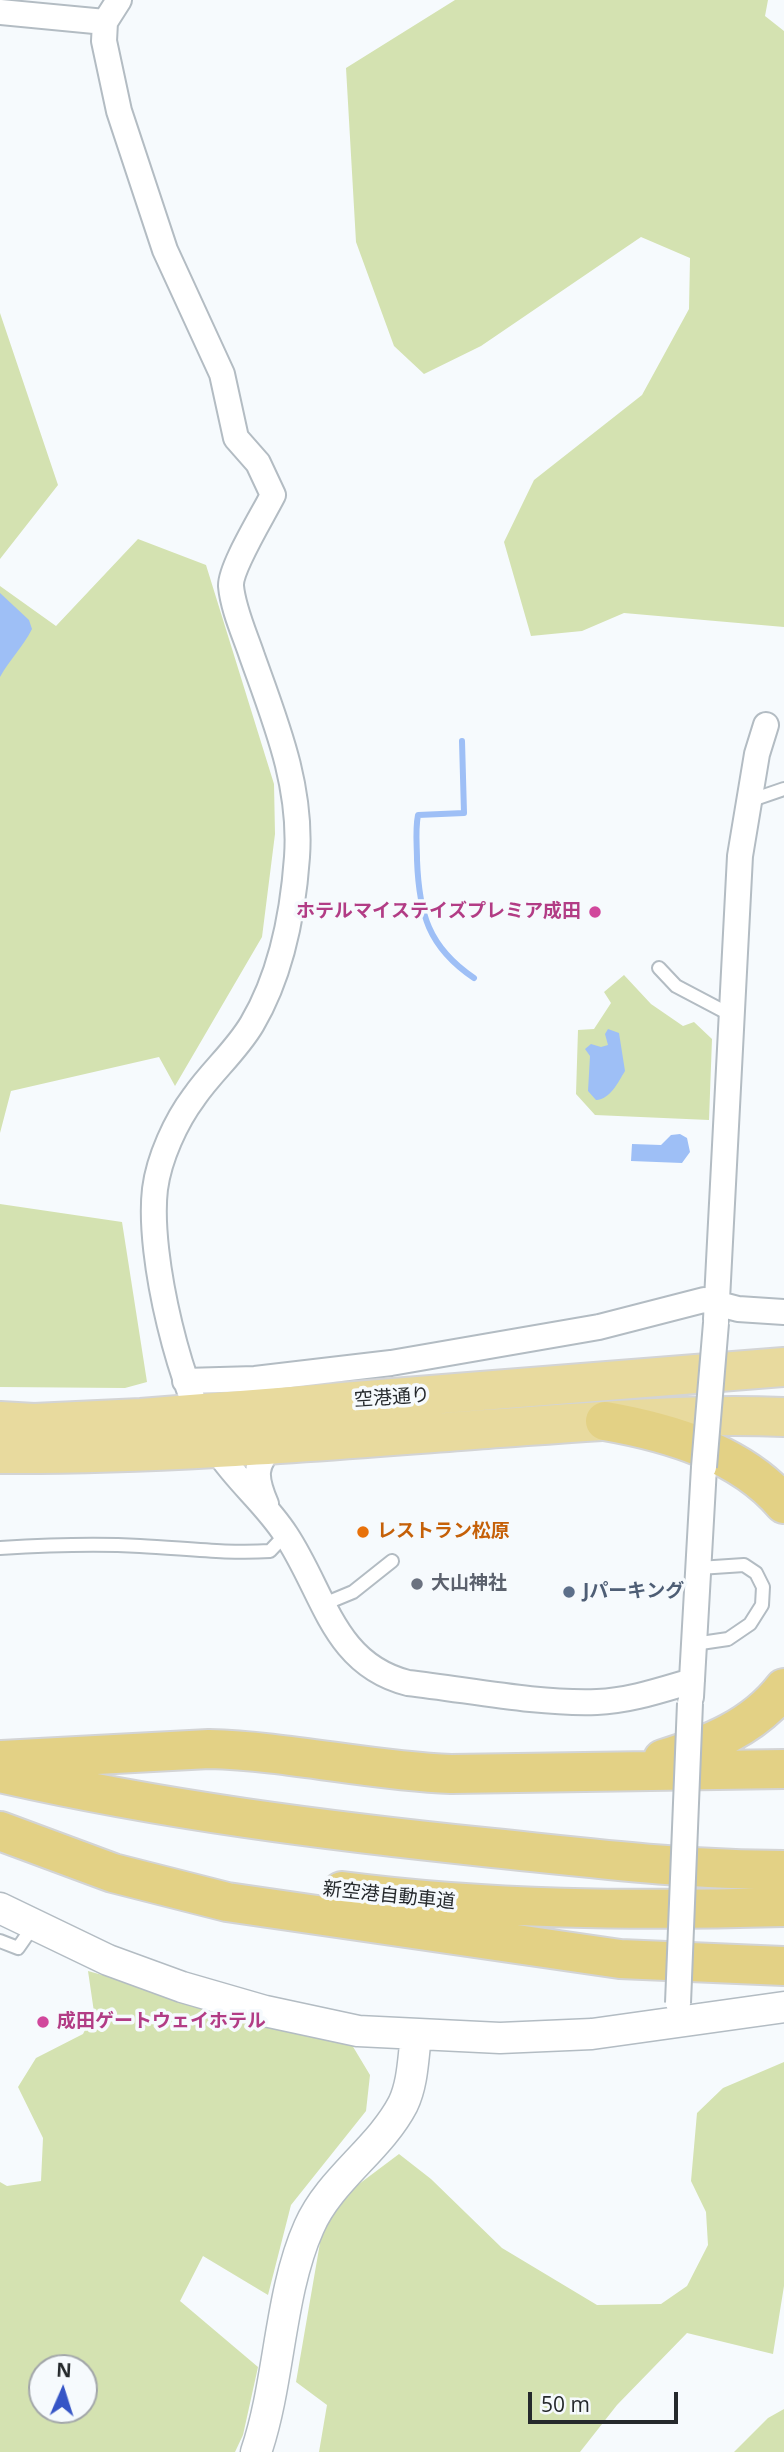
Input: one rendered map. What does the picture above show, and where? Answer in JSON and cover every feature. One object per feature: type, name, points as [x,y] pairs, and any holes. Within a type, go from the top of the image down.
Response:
[{"type":"highway","name":"空港通り","points":[[0,1421],[34,1423],[193,1397],[784,1367]]},
{"type":"highway","name":"空港通り","points":[[0,1454],[216,1449],[605,1421],[784,1417]]},
{"type":"highway","points":[[605,1421],[650,1429],[717,1454],[772,1490],[784,1504]]},
{"type":"highway","points":[[603,1769],[659,1760],[702,1747],[756,1716],[784,1688]]},
{"type":"highway","points":[[0,1759],[220,1749],[415,1773],[784,1769]]},
{"type":"highway","points":[[0,1773],[133,1800],[429,1842],[645,1863],[784,1871]]},
{"type":"highway","name":"新空港自動車道","points":[[0,1824],[174,1866],[417,1901],[579,1909],[784,1907]]},
{"type":"highway","points":[[0,1831],[113,1873],[227,1902],[606,1957],[784,1966]]},
{"type":"street","points":[[119,0],[105,22],[104,41],[119,111],[165,250],[222,374],[236,438],[258,463],[273,495],[231,584],[296,793],[297,856],[274,981],[251,1025],[193,1097],[176,1127],[155,1186],[157,1248],[174,1347],[216,1449],[286,1534],[345,1645],[366,1666],[386,1678],[408,1684],[598,1702],[691,1692]]},
{"type":"street","points":[[0,12],[105,22]]},
{"type":"street","points":[[678,2013],[691,1692],[704,1467],[717,1313],[740,856],[757,754],[766,725]]},
{"type":"street","points":[[193,1397],[255,1379],[391,1363],[599,1327],[704,1300],[717,1313]]},
{"type":"street","points":[[717,1313],[738,1309],[784,1311]]},
{"type":"street","points":[[270,1514],[255,1480],[257,1465],[274,1444]]},
{"type":"street","points":[[0,1908],[108,1960],[183,1987],[265,2011],[358,2031],[416,2036],[500,2038],[592,2034],[678,2013],[784,2007]]},
{"type":"street","points":[[256,2452],[295,2272],[309,2227],[332,2188],[389,2125],[403,2104],[411,2081],[416,2036]]},
{"type":"lane","points":[[748,802],[784,789]]},
{"type":"lane","points":[[659,968],[676,986],[732,1014]]},
{"type":"lane","points":[[0,1548],[56,1544],[137,1545],[246,1553],[270,1551],[286,1534]]},
{"type":"lane","points":[[324,1604],[353,1592],[392,1561]]},
{"type":"lane","points":[[694,1644],[728,1639],[750,1624],[762,1605],[763,1587],[757,1573],[744,1565],[699,1568]]},
{"type":"lane","points":[[0,1941],[18,1948],[34,1924]]},
{"type":"green space","points":[[455,0],[768,0],[765,16],[784,31],[784,627],[624,613],[582,631],[531,636],[504,542],[534,480],[642,395],[689,309],[690,258],[641,237],[481,346],[424,374],[394,346],[356,242],[346,68]]},
{"type":"green space","points":[[0,313],[58,485],[0,559]]},
{"type":"green space","points":[[138,539],[206,565],[274,784],[275,834],[262,937],[175,1086],[159,1057],[11,1091],[0,1133],[0,586],[56,626]]},
{"type":"green space","points":[[624,975],[651,1004],[683,1026],[694,1022],[712,1039],[709,1120],[595,1115],[576,1094],[578,1030],[594,1029],[611,1003],[604,992]]},
{"type":"green space","points":[[0,1204],[122,1222],[147,1382],[125,1388],[0,1387]]},
{"type":"green space","points":[[88,1971],[352,2045],[370,2075],[366,2111],[291,2205],[268,2295],[203,2256],[180,2301],[258,2367],[243,2435],[235,2452],[0,2452],[0,2182],[7,2186],[41,2181],[43,2138],[18,2087],[36,2058],[83,2034],[94,2012]]},
{"type":"green space","points":[[784,2062],[784,2286],[773,2354],[687,2333],[617,2405],[580,2452],[319,2452],[327,2405],[296,2382],[321,2237],[339,2199],[399,2154],[431,2179],[502,2248],[597,2305],[661,2304],[687,2286],[708,2245],[706,2212],[691,2181],[697,2113],[723,2088]]},
{"type":"green space","points":[[784,2409],[784,2452],[734,2452],[768,2418]]},
{"type":"water","points":[[0,593],[29,620],[32,629],[0,677]]},
{"type":"water","points":[[608,1029],[619,1033],[625,1071],[606,1097],[596,1100],[588,1091],[590,1056],[585,1049],[591,1044],[601,1047],[608,1045],[605,1034]]},
{"type":"water","points":[[680,1134],[687,1138],[690,1152],[682,1163],[631,1161],[632,1144],[661,1145],[671,1135]]},
{"type":"waterway","points":[[462,741],[464,813],[418,815],[417,860],[420,896],[429,927],[446,954],[474,978]]},
{"type":"place","name":"ホテルマイステイズプレミア成田","points":[[595,912]]},
{"type":"place","name":"レストラン松原","points":[[363,1532]]},
{"type":"place","name":"大山神社","points":[[417,1584]]},
{"type":"place","name":"Jパーキング","points":[[569,1592]]},
{"type":"place","name":"成田ゲートウェイホテル","points":[[43,2022]]}]
